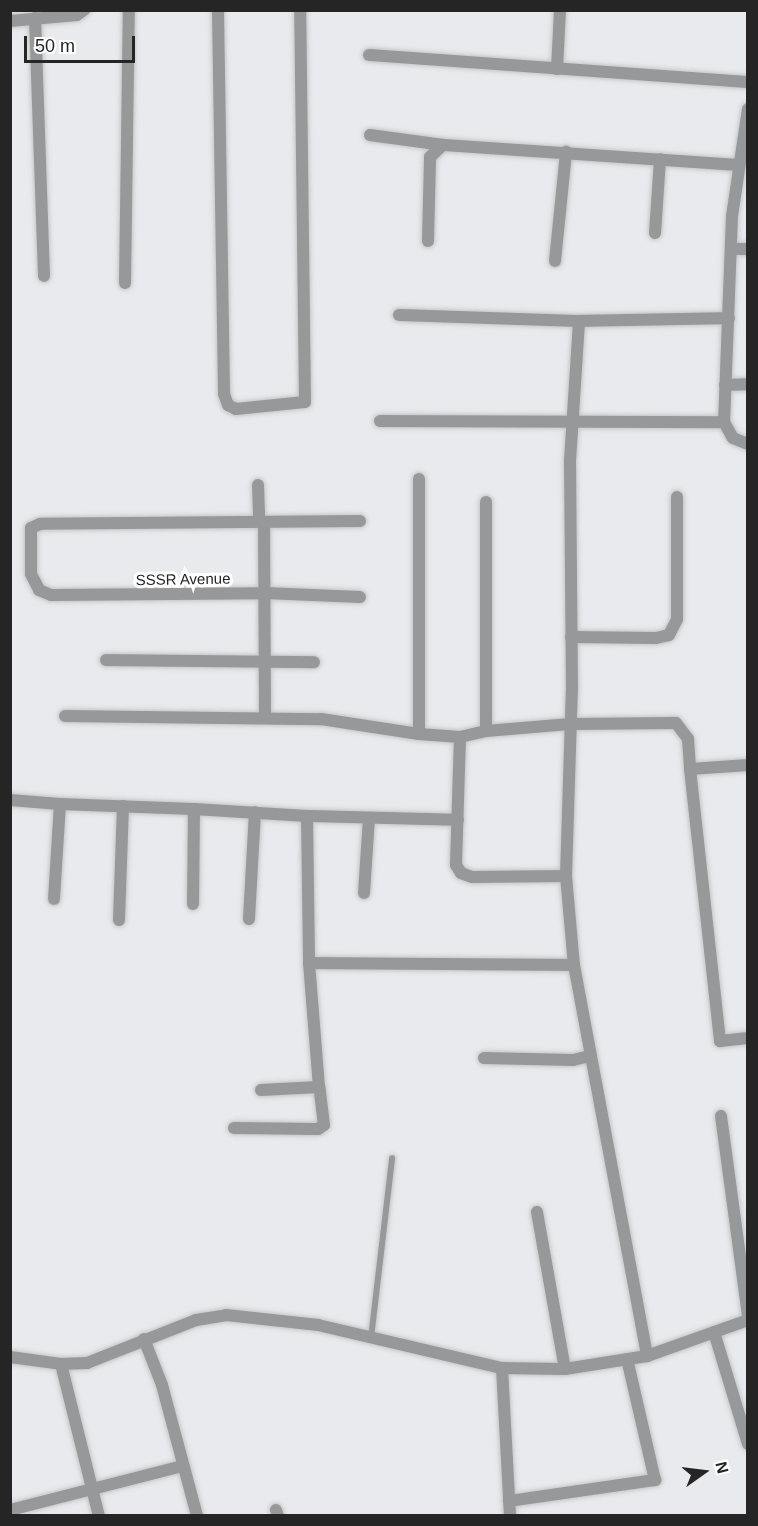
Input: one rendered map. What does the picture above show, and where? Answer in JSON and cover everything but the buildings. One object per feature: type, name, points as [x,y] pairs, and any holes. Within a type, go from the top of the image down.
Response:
[{"type":"street","points":[[10,21],[77,15],[84,10]]},
{"type":"street","points":[[125,283],[129,10]]},
{"type":"street","points":[[218,10],[224,394],[228,405],[236,409],[306,402],[300,10]]},
{"type":"street","points":[[557,69],[560,10]]},
{"type":"street","points":[[35,18],[44,276]]},
{"type":"street","points":[[369,55],[747,82]]},
{"type":"street","points":[[747,109],[732,216],[724,422],[733,438],[747,444]]},
{"type":"street","points":[[370,135],[443,145],[739,165]]},
{"type":"street","points":[[428,241],[430,157],[443,145]]},
{"type":"street","points":[[555,261],[566,152]]},
{"type":"street","points":[[654,233],[660,159]]},
{"type":"street","points":[[731,249],[747,249]]},
{"type":"street","points":[[399,315],[579,321],[729,318]]},
{"type":"street","points":[[579,321],[573,423],[571,724],[566,876],[574,964],[647,1356]]},
{"type":"street","points":[[725,385],[747,384]]},
{"type":"street","points":[[380,421],[724,422]]},
{"type":"street","points":[[419,479],[419,734]]},
{"type":"street","points":[[258,485],[259,521]]},
{"type":"street","points":[[572,637],[656,638],[669,635],[677,619],[677,497]]},
{"type":"street","points":[[486,502],[486,731]]},
{"type":"street","points":[[259,521],[264,522],[265,718]]},
{"type":"street","points":[[259,521],[327,524],[360,521]]},
{"type":"street","name":"SSSR Avenue","points":[[259,521],[46,524],[32,528],[31,574],[39,590],[51,595],[265,593],[360,597]]},
{"type":"street","points":[[106,660],[314,662]]},
{"type":"street","points":[[65,716],[321,719],[419,734],[460,737],[486,731],[571,724],[676,723],[688,739],[720,1041],[747,1038]]},
{"type":"street","points":[[460,737],[456,865],[461,873],[472,877],[566,876]]},
{"type":"street","points":[[690,769],[747,765]]},
{"type":"street","points":[[11,802],[194,808],[307,816],[458,820]]},
{"type":"street","points":[[54,899],[60,804]]},
{"type":"street","points":[[119,920],[123,806]]},
{"type":"street","points":[[193,904],[194,808]]},
{"type":"street","points":[[249,920],[255,812]]},
{"type":"street","points":[[234,1128],[318,1129],[324,1125],[309,963],[307,816]]},
{"type":"street","points":[[364,893],[369,818]]},
{"type":"street","points":[[309,963],[574,964]]},
{"type":"street","points":[[484,1058],[573,1060],[590,1056]]},
{"type":"street","points":[[261,1090],[319,1087]]},
{"type":"street","points":[[10,1357],[61,1364],[87,1363],[196,1320],[226,1315],[318,1326],[502,1368],[565,1369],[647,1356],[747,1318],[721,1116]]},
{"type":"street","points":[[537,1212],[565,1369]]},
{"type":"street","points":[[714,1332],[747,1444]]},
{"type":"street","points":[[144,1339],[162,1385],[197,1515]]},
{"type":"street","points":[[509,1501],[655,1480],[627,1359]]},
{"type":"street","points":[[61,1364],[99,1515]]},
{"type":"street","points":[[502,1368],[510,1515]]},
{"type":"street","points":[[10,1510],[183,1466]]},
{"type":"lane","points":[[371,1338],[392,1158]]}]
